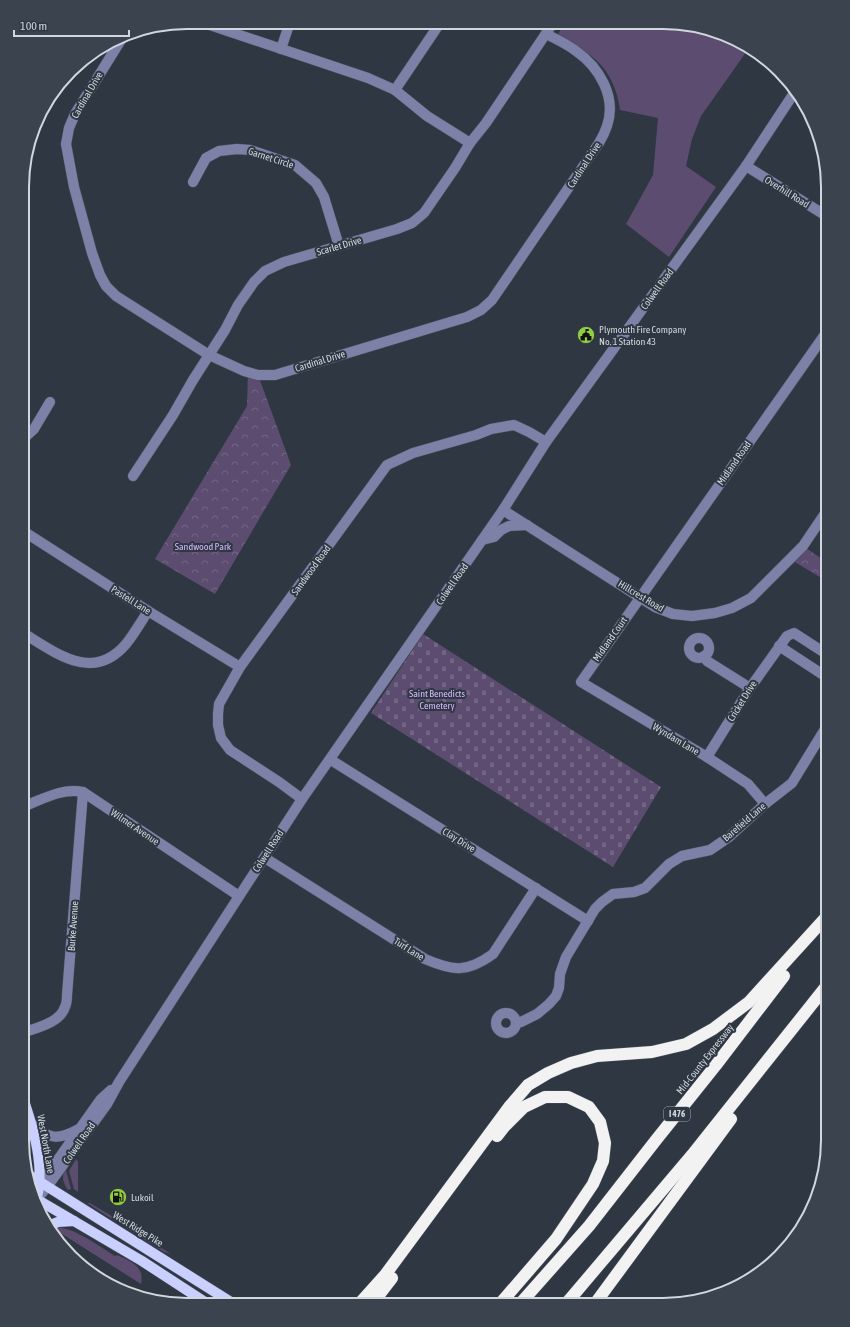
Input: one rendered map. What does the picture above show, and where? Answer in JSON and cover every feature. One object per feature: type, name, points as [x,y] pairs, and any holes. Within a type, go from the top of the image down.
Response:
[{"type":"highway","points":[[364,1298],[385,1275],[509,1108],[528,1085],[548,1073],[571,1063],[598,1056],[652,1052],[686,1044],[713,1029],[749,1002],[821,924]]},
{"type":"highway","name":"Mid-County Expressway","points":[[525,1298],[589,1226],[716,1065],[821,925]]},
{"type":"highway","points":[[570,1298],[692,1155],[821,993]]},
{"type":"highway","points":[[599,1298],[821,997]]},
{"type":"highway","points":[[376,1298],[504,1127],[524,1106],[545,1097],[568,1097],[589,1107],[600,1122],[605,1143],[603,1161],[593,1184],[556,1239],[504,1298]]},
{"type":"main road","name":"West North Lane","points":[[29,1115],[32,1124],[40,1186]]},
{"type":"main road","name":"West Ridge Pike","points":[[40,1186],[224,1298]]},
{"type":"main road","points":[[43,1204],[142,1261],[199,1298]]},
{"type":"main road","points":[[53,1224],[58,1222],[74,1221]]},
{"type":"street","points":[[221,29],[368,78],[395,90],[426,116],[470,143]]},
{"type":"street","points":[[280,49],[287,29]]},
{"type":"street","points":[[395,90],[436,29]]},
{"type":"street","name":"Scarlet Drive","points":[[133,476],[173,415],[193,380],[225,330],[238,305],[254,282],[266,271],[284,262],[396,229],[412,223],[424,213],[442,188],[470,143],[486,123],[549,29]]},
{"type":"street","name":"Cardinal Drive","points":[[117,45],[75,114],[69,128],[66,144],[74,187],[92,253],[100,275],[106,286],[116,296],[209,356],[244,371],[258,375],[275,375],[467,318],[481,310],[492,300],[599,143],[608,126],[610,111],[609,94],[601,77],[592,64],[576,50],[546,34]]},
{"type":"street","name":"Colwell Road","points":[[40,1186],[107,1104],[117,1085],[302,800],[503,510],[546,442],[746,166],[792,96]]},
{"type":"street","name":"Garnet Circle","points":[[193,182],[206,158],[219,151],[237,149],[250,150],[295,165],[316,183],[324,197],[339,246]]},
{"type":"street","name":"Overhill Road","points":[[746,166],[821,213]]},
{"type":"street","name":"Midland Road","points":[[640,596],[821,340]]},
{"type":"street","points":[[29,434],[34,429],[50,402]]},
{"type":"street","name":"Sandwood Road","points":[[302,800],[279,782],[230,750],[222,738],[218,725],[219,704],[240,667],[387,465],[412,454],[491,429],[514,425],[546,442]]},
{"type":"street","name":"Hillcrest Road","points":[[503,510],[640,596],[655,607],[673,614],[692,616],[715,613],[732,608],[750,598],[803,546],[821,520]]},
{"type":"street","points":[[482,540],[494,537],[508,526],[526,525]]},
{"type":"street","name":"Pastell Lane","points":[[29,535],[148,611],[240,667]]},
{"type":"street","name":"Midland Court","points":[[581,682],[640,596]]},
{"type":"street","points":[[29,636],[68,659],[84,664],[101,661],[114,655],[126,644],[148,611]]},
{"type":"street","name":"Cricket Drive","points":[[707,758],[750,688],[787,636],[794,633],[821,650]]},
{"type":"street","points":[[779,646],[821,673]]},
{"type":"street","points":[[704,656],[707,661],[750,688]]},
{"type":"street","name":"Wyndam Lane","points":[[581,682],[748,784],[765,804]]},
{"type":"street","name":"Barefield Lane","points":[[516,1023],[537,1014],[556,996],[560,974],[566,957],[595,910],[607,898],[613,894],[634,892],[645,888],[669,864],[682,856],[710,850],[729,837],[765,804],[792,783],[821,735]]},
{"type":"street","name":"Clay Drive","points":[[330,760],[588,921]]},
{"type":"street","points":[[29,805],[67,791],[75,790],[83,792]]},
{"type":"street","name":"Wilmer Avenue","points":[[83,792],[239,896]]},
{"type":"street","name":"Burke Avenue","points":[[29,1030],[49,1023],[65,1008],[83,792]]},
{"type":"street","name":"Turf Lane","points":[[265,858],[425,959],[441,966],[458,969],[472,966],[493,954],[536,888]]},
{"type":"street","name":"Colwell Road","points":[[40,1186],[101,1099],[117,1085]]},
{"type":"street","points":[[32,1124],[41,1132],[52,1136],[66,1135],[80,1128]]},
{"type":"green space","points":[[561,29],[673,29],[714,37],[746,53],[701,116],[692,139],[686,166],[716,187],[669,257],[626,224],[653,175],[658,118],[620,110],[612,83],[601,65],[587,53],[558,34]]},
{"type":"green space","name":"Sandwood Park","points":[[248,372],[258,375],[291,465],[215,594],[155,559],[247,406]]},
{"type":"green space","points":[[803,546],[821,558],[821,578],[790,559]]},
{"type":"green space","name":"Saint Benedicts Cemetery","points":[[423,634],[661,787],[613,867],[371,713]]},
{"type":"green space","points":[[73,1157],[75,1157],[66,1170],[71,1189],[68,1190],[63,1181],[63,1177],[65,1169]]},
{"type":"green space","points":[[76,1159],[78,1162],[78,1192],[74,1189],[69,1171]]},
{"type":"green space","points":[[87,1203],[90,1203],[115,1218],[115,1221]]},
{"type":"green space","points":[[127,1226],[171,1254],[164,1252],[126,1228]]},
{"type":"green space","points":[[56,1228],[62,1228],[78,1233],[115,1256],[117,1255],[131,1262],[139,1268],[142,1278],[141,1284],[62,1234]]},
{"type":"place","name":"Plymouth Fire Company No. 1 Station 43","points":[[586,335]]},
{"type":"place","name":"Lukoil","points":[[118,1197]]}]
